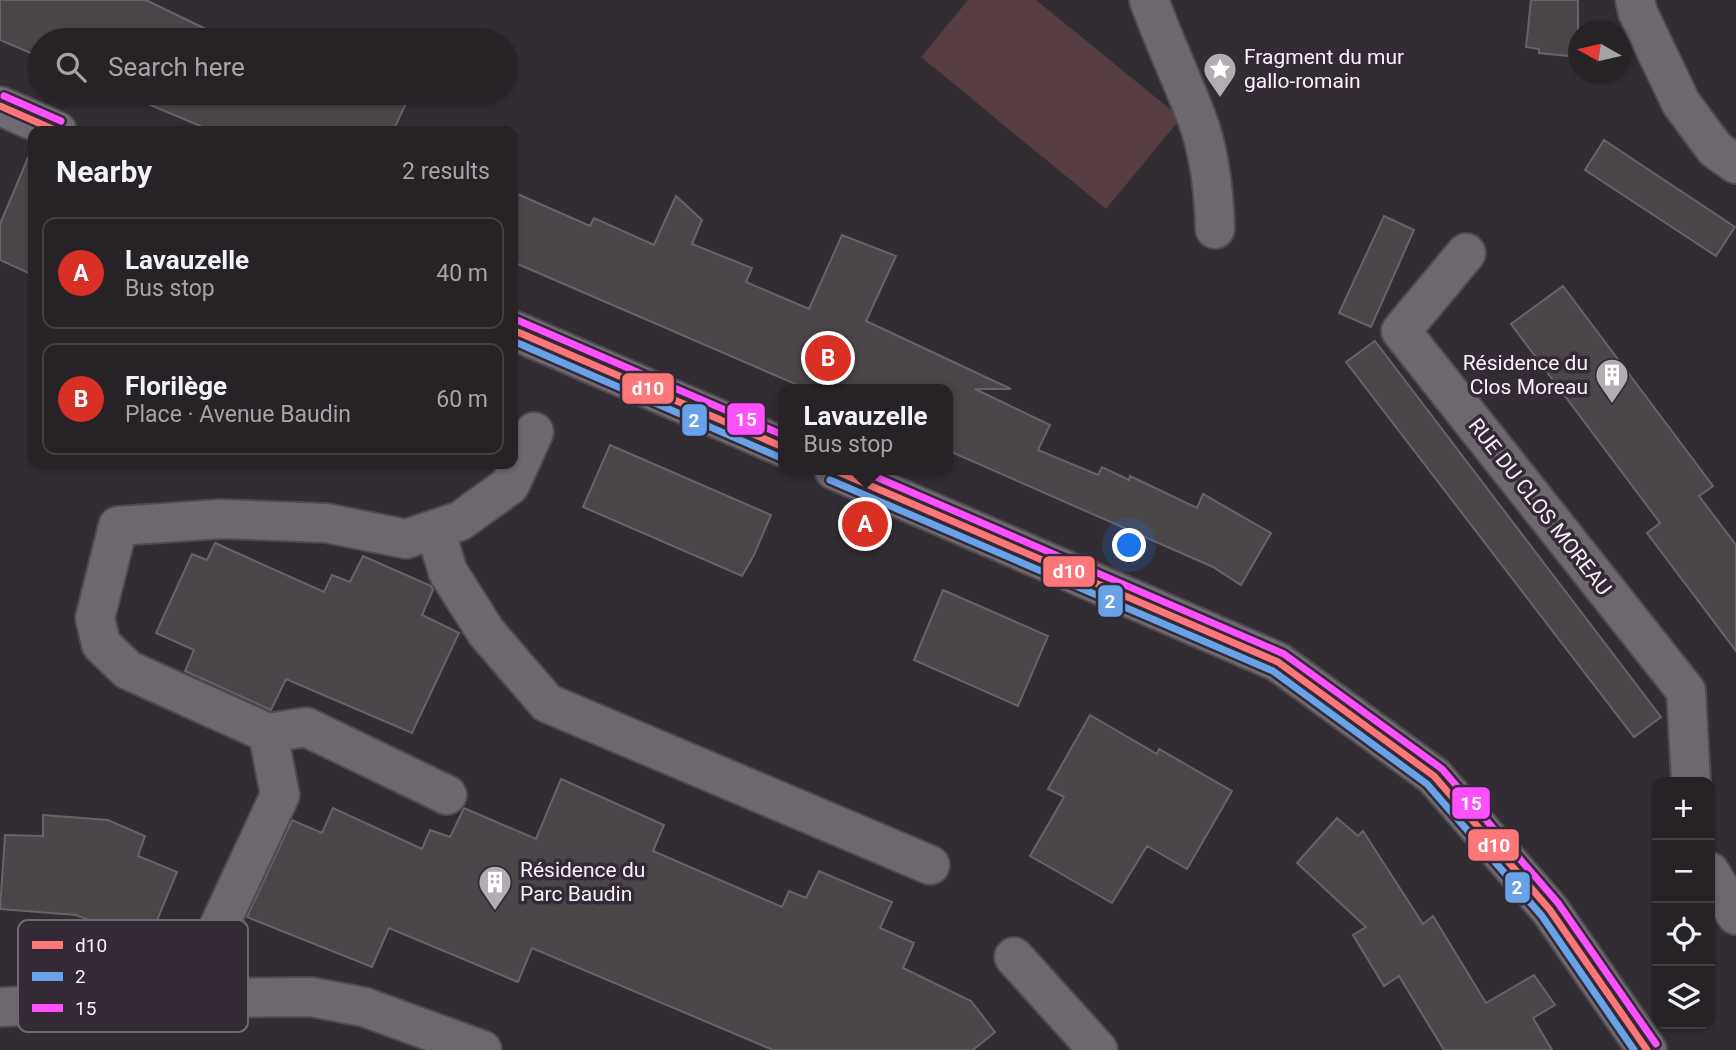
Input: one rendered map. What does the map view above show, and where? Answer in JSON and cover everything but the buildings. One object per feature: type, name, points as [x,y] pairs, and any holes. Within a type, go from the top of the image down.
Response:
[{"type":"main road","points":[[0,106],[46,126]]},
{"type":"main road","points":[[518,332],[778,445]]},
{"type":"main road","points":[[846,475],[1278,662],[1434,776],[1550,910],[1647,1050]]},
{"type":"street","points":[[1149,0],[1197,118],[1211,170],[1215,229]]},
{"type":"street","points":[[1635,0],[1638,13],[1681,103],[1715,149],[1736,164]]},
{"type":"street","name":"RUE DU CLOS MOREAU","points":[[1466,253],[1401,331],[1686,691],[1691,777]]},
{"type":"street","points":[[518,467],[534,432]]},
{"type":"street","points":[[447,795],[306,727],[268,733],[128,670],[101,644],[95,618],[118,526],[221,519],[326,523],[406,540],[460,521],[510,485],[517,469]]},
{"type":"street","points":[[435,529],[447,572],[485,632],[547,703],[930,865]]},
{"type":"street","points":[[222,920],[279,795],[268,733]]},
{"type":"street","points":[[1715,880],[1736,915]]},
{"type":"street","points":[[1014,957],[1098,1050]]},
{"type":"street","points":[[248,998],[311,997],[365,1007],[482,1050]]},
{"type":"street","points":[[0,1007],[18,1006]]},
{"type":"shaded area","points":[[968,0],[1036,0],[1181,118],[1106,209],[921,57]]},
{"type":"transit line","name":"15","points":[[4,96],[61,121]]},
{"type":"transit line","name":"d10","points":[[0,106],[46,126]]},
{"type":"transit line","name":"15","points":[[518,320],[778,433]]},
{"type":"transit line","name":"d10","points":[[518,332],[778,445]]},
{"type":"transit line","name":"2","points":[[518,343],[778,457]]},
{"type":"transit line","name":"d10","points":[[846,475],[1278,662],[1434,776],[1550,910],[1647,1050]]},
{"type":"transit line","name":"15","points":[[872,475],[1284,654],[1442,769],[1558,903],[1656,1044]]},
{"type":"transit line","name":"2","points":[[830,480],[1273,671],[1427,784],[1542,916],[1634,1050]]},
{"type":"place","name":"Fragment du mur gallo-romain","points":[[1220,99]]},
{"type":"place","name":"Florilège","points":[[828,358]]},
{"type":"place","name":"Résidence du Clos Moreau","points":[[1612,405]]},
{"type":"place","name":"Lavauzelle","points":[[865,524]]},
{"type":"place","name":"Résidence du Parc Baudin","points":[[495,912]]}]
